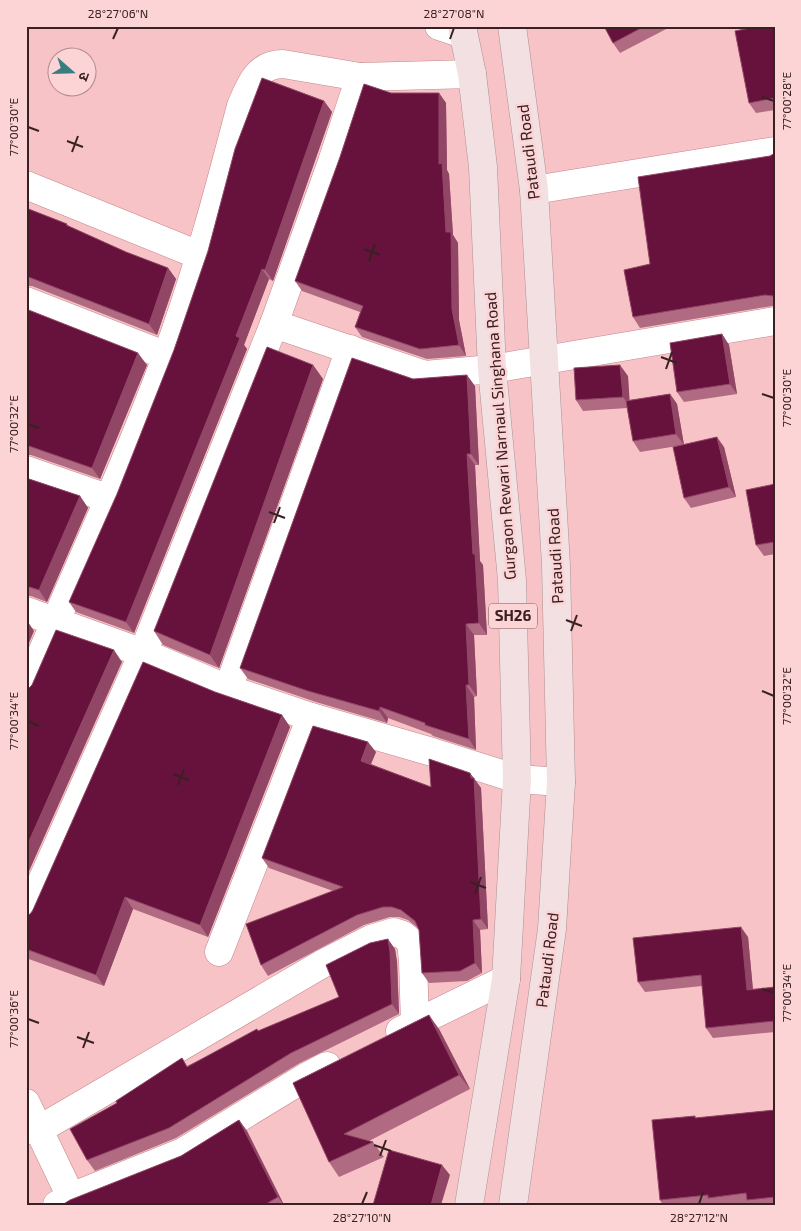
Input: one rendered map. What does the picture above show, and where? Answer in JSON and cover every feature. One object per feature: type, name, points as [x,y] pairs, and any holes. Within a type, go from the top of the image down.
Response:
[{"type":"main road","name":"Pataudi Road","points":[[512,26],[534,190],[556,565],[562,782],[552,929],[513,1205]]},
{"type":"main road","name":"Gurgaon Rewari Narnaul Singhana Road","points":[[455,29],[472,74],[483,167],[492,369],[512,580],[517,779],[506,979],[469,1205]]},
{"type":"street","points":[[26,690],[55,620],[110,499],[167,356],[201,256],[242,106],[250,84],[260,72],[272,64],[283,64],[360,77],[472,74]]},
{"type":"street","points":[[26,917],[143,653],[274,324],[332,162],[360,77]]},
{"type":"street","points":[[534,190],[775,151]]},
{"type":"street","points":[[26,185],[201,256]]},
{"type":"street","points":[[26,301],[167,356]]},
{"type":"street","points":[[274,324],[426,375],[492,369],[775,321]]},
{"type":"street","points":[[228,689],[350,349]]},
{"type":"street","points":[[26,470],[110,499]]},
{"type":"street","points":[[26,611],[143,653],[228,689],[311,717],[517,779],[562,782]]},
{"type":"street","points":[[219,952],[311,717]]},
{"type":"street","points":[[33,1130],[322,964],[372,939],[394,932],[403,935],[411,942],[414,1024]]},
{"type":"street","points":[[381,1040],[506,979]]},
{"type":"street","points":[[26,1103],[33,1130],[64,1201],[183,1152],[306,1077],[348,1057]]},
{"type":"building","points":[[604,26],[645,26],[613,43]]},
{"type":"building","points":[[760,26],[775,26],[775,98],[749,103],[735,31]]},
{"type":"building","points":[[262,78],[324,101],[265,270],[262,269],[236,336],[240,338],[126,622],[69,602],[117,494],[174,350],[208,251],[235,149]]},
{"type":"building","points":[[364,84],[391,93],[439,93],[439,164],[442,163],[446,232],[451,232],[452,309],[459,345],[420,349],[355,327],[363,306],[295,281]]},
{"type":"building","points":[[775,153],[775,297],[765,295],[633,317],[624,270],[650,264],[638,177],[770,156]]},
{"type":"building","points":[[26,208],[67,224],[126,252],[168,268],[149,324],[26,276]]},
{"type":"building","points":[[26,309],[138,353],[92,468],[26,445]]},
{"type":"building","points":[[722,334],[730,384],[677,392],[670,343]]},
{"type":"building","points":[[267,347],[313,365],[210,655],[154,631]]},
{"type":"building","points":[[352,358],[413,379],[467,375],[471,454],[467,454],[479,623],[466,624],[469,685],[466,685],[469,739],[425,725],[425,723],[380,707],[379,711],[308,691],[240,668]]},
{"type":"building","points":[[620,365],[623,397],[576,400],[574,368]]},
{"type":"building","points":[[670,394],[676,434],[633,441],[626,401]]},
{"type":"building","points":[[717,437],[729,487],[684,498],[673,447]]},
{"type":"building","points":[[26,478],[80,496],[39,590],[26,586]]},
{"type":"building","points":[[775,484],[775,542],[756,545],[746,490]]},
{"type":"building","points":[[56,630],[114,650],[26,848],[26,691],[32,685]]},
{"type":"building","points":[[143,662],[215,692],[282,715],[200,925],[125,897],[96,975],[26,949],[26,918],[32,912]]},
{"type":"building","points":[[313,726],[368,742],[361,761],[431,787],[429,759],[470,773],[471,778],[474,778],[481,919],[473,920],[475,963],[460,971],[422,973],[419,930],[415,921],[401,910],[383,907],[357,915],[261,965],[246,924],[343,887],[262,858]]},
{"type":"building","points":[[741,927],[747,990],[775,987],[775,1021],[706,1028],[701,975],[638,982],[633,938]]},
{"type":"building","points":[[388,939],[392,1004],[291,1053],[169,1128],[87,1160],[70,1129],[117,1103],[116,1101],[182,1058],[187,1067],[257,1029],[258,1031],[339,997],[326,965],[370,943]]},
{"type":"building","points":[[429,1015],[459,1075],[344,1134],[373,1142],[329,1162],[293,1083]]},
{"type":"building","points":[[775,1110],[775,1197],[747,1200],[746,1193],[708,1198],[708,1195],[660,1200],[652,1120]]},
{"type":"building","points":[[239,1120],[278,1197],[264,1205],[62,1205],[70,1200],[181,1156]]},
{"type":"building","points":[[389,1150],[442,1165],[431,1205],[373,1205]]}]
